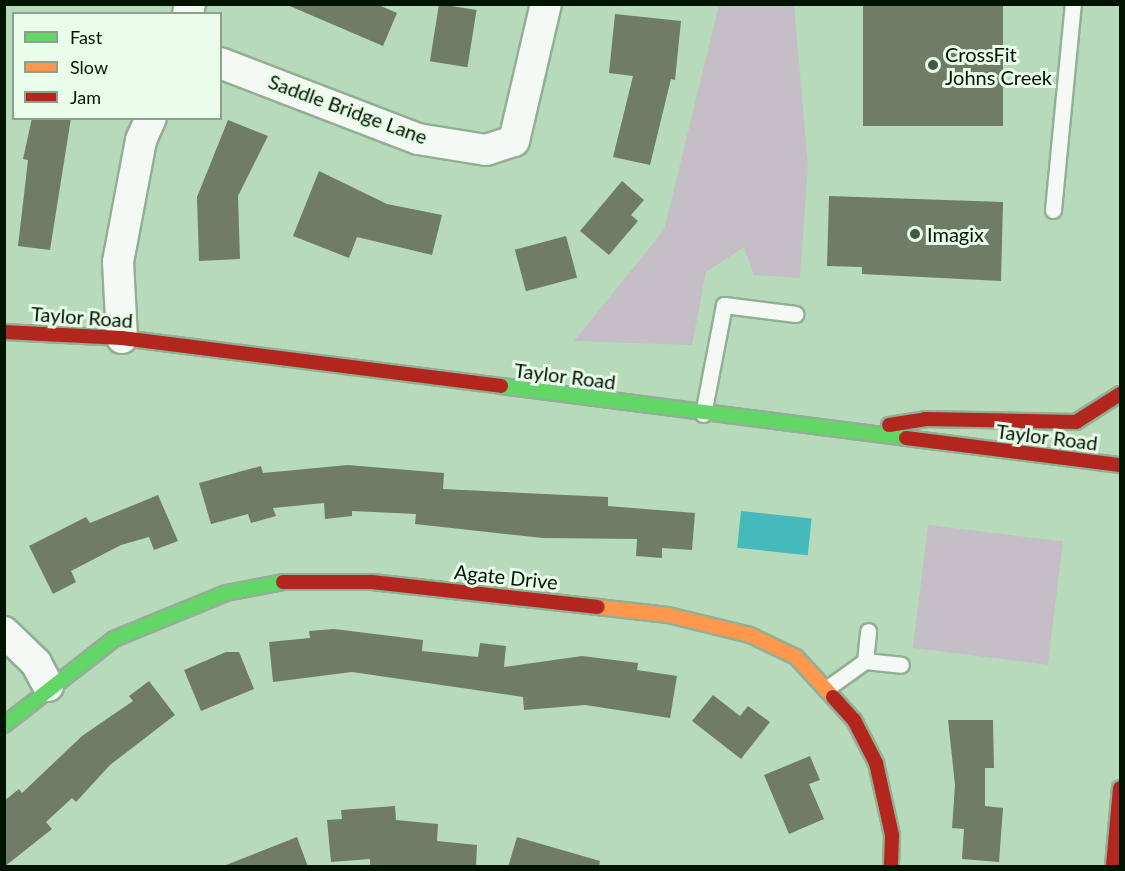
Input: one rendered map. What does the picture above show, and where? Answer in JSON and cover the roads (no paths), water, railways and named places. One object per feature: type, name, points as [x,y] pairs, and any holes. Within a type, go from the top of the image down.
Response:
[{"type":"street","name":"Saddle Bridge Lane","points":[[222,64],[418,139],[486,150],[514,141],[546,4]]},
{"type":"street","points":[[122,338],[118,262],[141,140],[150,120]]},
{"type":"street","name":"Taylor Road","points":[[4,332],[122,338],[845,432],[1120,465]]},
{"type":"street","points":[[845,432],[925,419],[1076,422],[1120,394]]},
{"type":"street","name":"Agate Drive","points":[[4,725],[48,686],[114,639],[226,593],[280,582],[372,582],[678,617],[750,635],[796,657],[854,720],[876,764],[892,835],[891,867]]},
{"type":"street","points":[[4,632],[36,663],[48,686]]},
{"type":"street","points":[[1113,867],[1120,788]]},
{"type":"lane","points":[[1053,210],[1073,4]]},
{"type":"lane","points":[[704,414],[724,304],[795,314]]},
{"type":"lane","points":[[865,661],[868,631]]},
{"type":"lane","points":[[826,689],[865,661],[901,665]]},
{"type":"water","points":[[741,511],[812,518],[808,555],[737,548]]},
{"type":"place","name":"CrossFit Johns Creek","points":[[933,65]]},
{"type":"place","name":"Imagix","points":[[915,234]]}]
